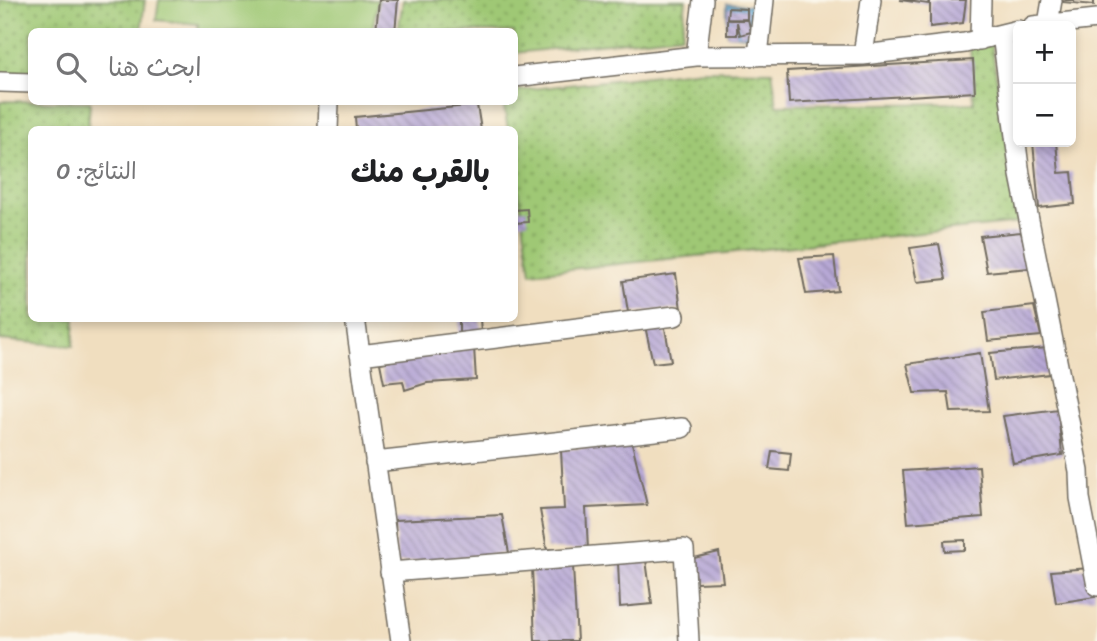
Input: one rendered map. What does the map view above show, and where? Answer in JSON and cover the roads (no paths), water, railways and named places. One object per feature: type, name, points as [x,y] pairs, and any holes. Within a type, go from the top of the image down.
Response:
[{"type":"street","points":[[696,56],[703,0]]},
{"type":"street","points":[[758,56],[764,0]]},
{"type":"street","points":[[863,55],[871,0]]},
{"type":"street","points":[[979,40],[981,0]]},
{"type":"street","points":[[1043,21],[1052,0]]},
{"type":"street","points":[[1076,21],[1097,19]]},
{"type":"street","points":[[518,77],[696,56],[863,55],[979,40],[1010,32],[1020,174],[1035,239],[1097,586]]},
{"type":"street","points":[[0,82],[28,83]]},
{"type":"street","points":[[328,126],[329,105]]},
{"type":"street","points":[[360,355],[675,316]]},
{"type":"street","points":[[356,322],[401,641]]},
{"type":"street","points":[[375,463],[682,428]]},
{"type":"street","points":[[390,572],[684,549],[690,641]]},
{"type":"water","points":[[727,4],[760,6],[759,37],[727,34]]}]
